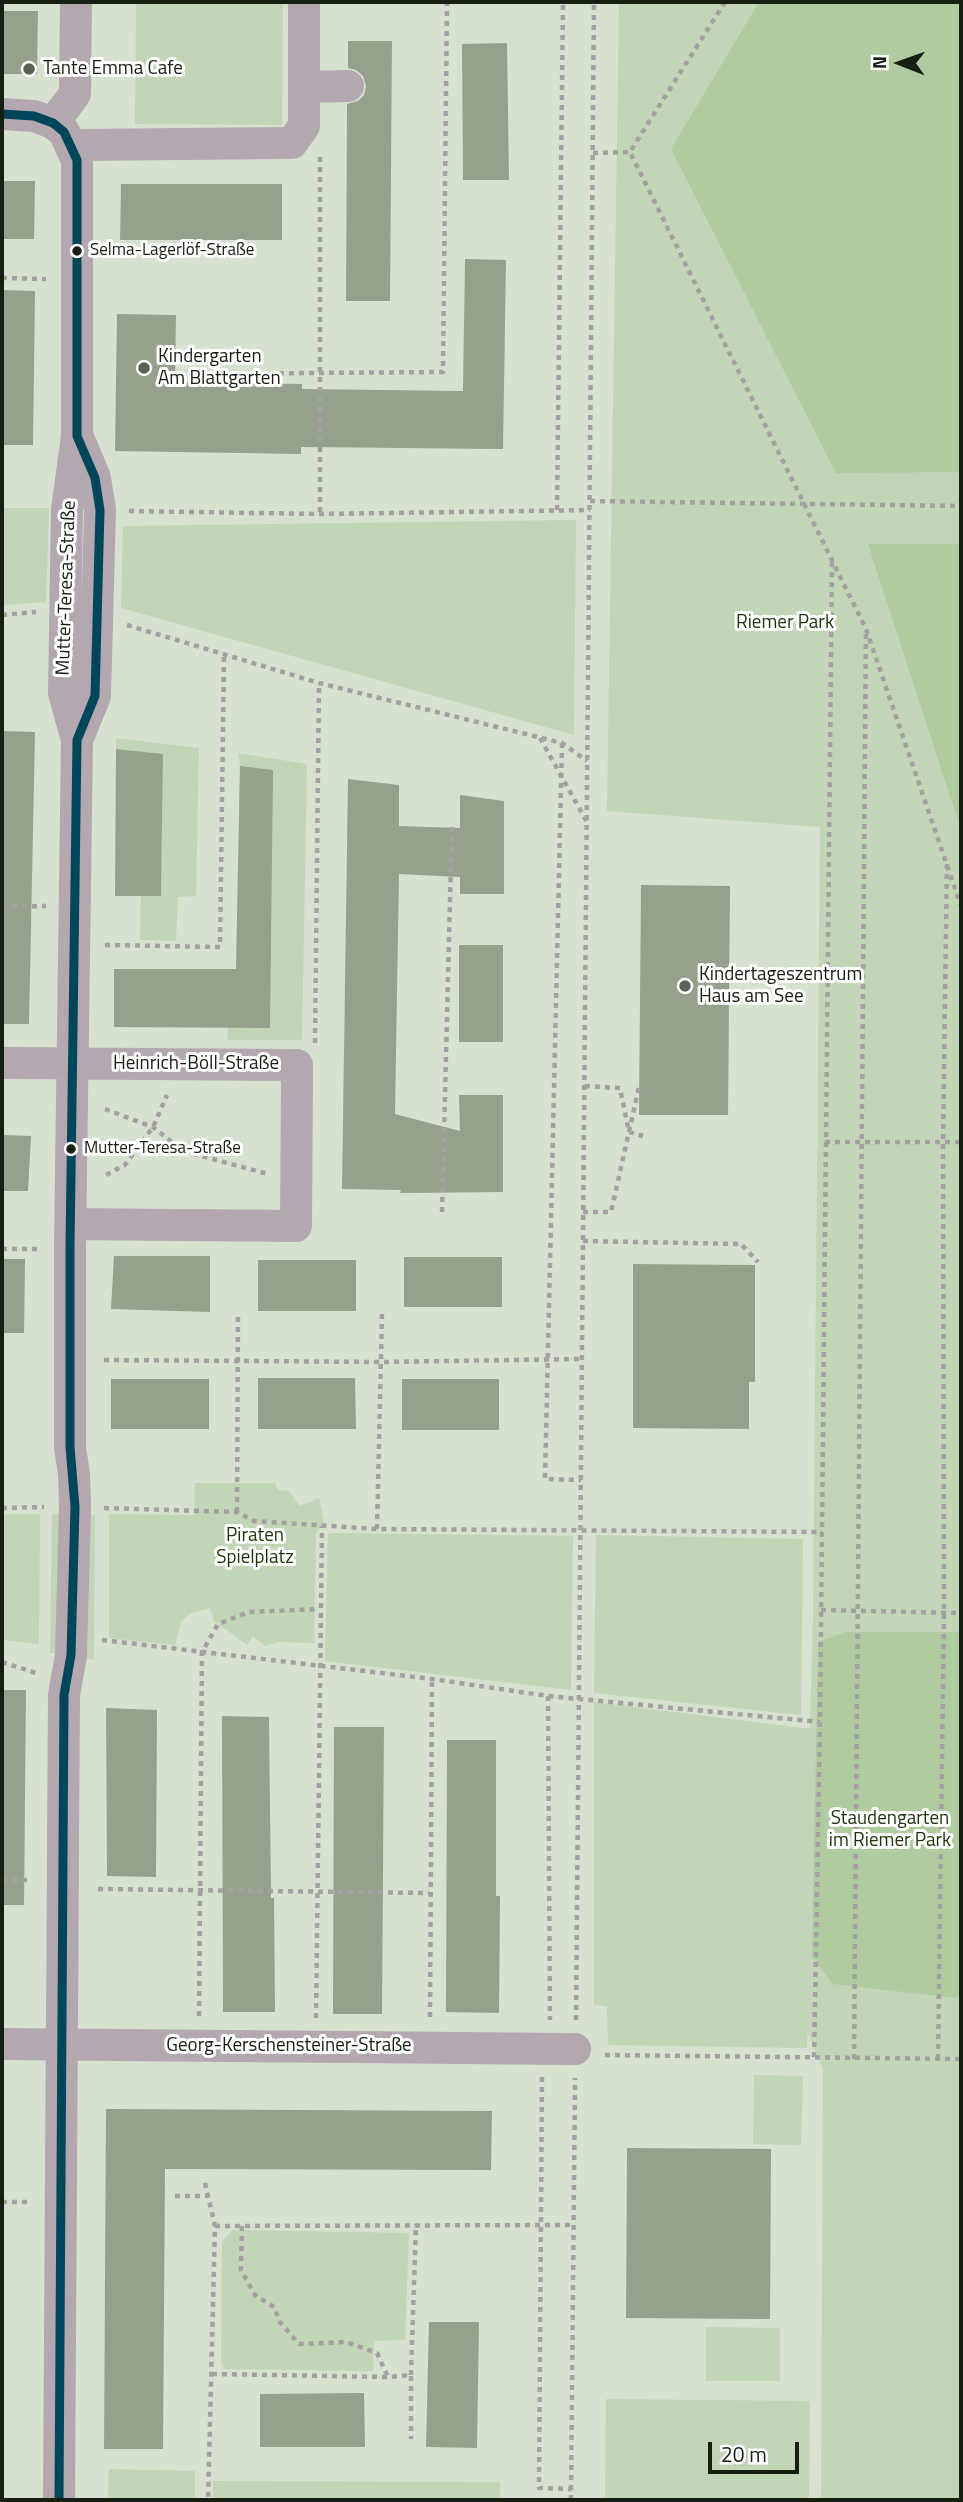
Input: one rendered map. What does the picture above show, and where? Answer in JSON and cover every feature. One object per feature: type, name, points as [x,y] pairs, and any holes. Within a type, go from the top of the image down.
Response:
[{"type":"street","points":[[63,134],[75,94],[76,2]]},
{"type":"street","points":[[2,114],[34,116],[63,134],[292,143],[304,126],[304,2]]},
{"type":"street","points":[[305,87],[348,86]]},
{"type":"street","name":"Mutter-Teresa-Straße","points":[[59,2492],[64,1695],[71,1655],[74,1474],[70,1447],[77,740],[64,693],[67,510],[77,436],[78,160],[63,134]]},
{"type":"street","name":"Mutter-Teresa-Straße","points":[[77,436],[95,478],[100,510],[94,696],[77,740]]},
{"type":"street","name":"Heinrich-Böll-Straße","points":[[2,1062],[298,1065],[296,1226],[71,1224]]},
{"type":"street","name":"Georg-Kerschensteiner-Straße","points":[[2,2044],[575,2049]]},
{"type":"path","points":[[179,374],[443,372],[447,2]]},
{"type":"path","points":[[557,510],[562,2]]},
{"type":"path","points":[[576,2007],[594,2]]},
{"type":"path","points":[[630,152],[724,2]]},
{"type":"path","points":[[320,149],[320,514]]},
{"type":"path","points":[[593,153],[630,152]]},
{"type":"path","points":[[630,152],[866,629],[961,906]]},
{"type":"path","points":[[2,278],[56,279]]},
{"type":"path","points":[[590,501],[961,506]]},
{"type":"path","points":[[100,510],[320,514],[590,510]]},
{"type":"path","points":[[814,2057],[832,559]]},
{"type":"path","points":[[96,616],[319,683],[562,743],[588,761]]},
{"type":"path","points":[[854,2059],[866,629]]},
{"type":"path","points":[[104,945],[220,947],[223,654]]},
{"type":"path","points":[[315,1049],[319,683]]},
{"type":"path","points":[[540,738],[587,823]]},
{"type":"path","points":[[562,743],[545,1479],[581,1479]]},
{"type":"path","points":[[442,1212],[452,823]]},
{"type":"path","points":[[938,2059],[944,1613],[943,1142],[947,862]]},
{"type":"path","points":[[2,907],[51,906]]},
{"type":"path","points":[[585,1087],[620,1088],[629,1132]]},
{"type":"path","points":[[583,1212],[611,1212],[639,1087]]},
{"type":"path","points":[[106,1175],[125,1165],[153,1127],[168,1092]]},
{"type":"path","points":[[104,1109],[153,1127],[183,1151],[269,1174]]},
{"type":"path","points":[[629,1132],[643,1136]]},
{"type":"path","points":[[825,1142],[961,1142]]},
{"type":"path","points":[[583,1241],[741,1244],[758,1262]]},
{"type":"path","points":[[2,1249],[46,1250]]},
{"type":"path","points":[[237,1511],[238,1314]]},
{"type":"path","points":[[377,1529],[382,1314]]},
{"type":"path","points":[[104,1360],[380,1362],[582,1359]]},
{"type":"path","points":[[2,1508],[44,1507]]},
{"type":"path","points":[[100,1508],[237,1511],[254,1521],[377,1529],[822,1532]]},
{"type":"path","points":[[316,2046],[322,1526]]},
{"type":"path","points":[[198,2046],[202,1653],[218,1624],[249,1612],[319,1609]]},
{"type":"path","points":[[821,1610],[961,1613]]},
{"type":"path","points":[[101,1640],[432,1679],[548,1696],[820,1722]]},
{"type":"path","points":[[2,1662],[44,1676]]},
{"type":"path","points":[[430,2048],[432,1679]]},
{"type":"path","points":[[548,1696],[551,2017],[542,2048],[539,2488],[571,2489]]},
{"type":"path","points":[[2,1880],[43,1880]]},
{"type":"path","points":[[98,1889],[429,1893]]},
{"type":"path","points":[[575,2049],[606,2055],[961,2059]]},
{"type":"path","points":[[571,2500],[575,2108]]},
{"type":"path","points":[[205,2183],[215,2226],[208,2500]]},
{"type":"path","points":[[175,2196],[209,2196]]},
{"type":"path","points":[[411,2439],[416,2224]]},
{"type":"path","points":[[215,2226],[573,2225]]},
{"type":"path","points":[[242,2226],[242,2270],[255,2295],[274,2307],[280,2322],[299,2344],[346,2342],[377,2353],[388,2377]]},
{"type":"path","points":[[212,2374],[388,2377],[411,2375]]},
{"type":"green space","points":[[136,2],[283,2],[282,125],[135,124]]},
{"type":"green space","name":"Riemer Park","points":[[619,2],[961,2],[961,2500],[821,2500],[823,2068],[808,2034],[808,2024],[807,2048],[608,2045],[607,2006],[594,2005],[594,1702],[810,1729],[813,1620],[820,827],[607,811]]},
{"type":"green space","points":[[759,2],[961,2],[961,472],[836,473],[671,149]]},
{"type":"green space","points":[[2,508],[49,508],[46,602],[2,605]]},
{"type":"green space","points":[[576,520],[574,735],[121,608],[123,526]]},
{"type":"green space","points":[[868,544],[961,544],[961,830]]},
{"type":"green space","points":[[116,738],[199,748],[196,896],[178,897],[176,941],[140,940],[141,895],[161,896],[163,755],[116,749]]},
{"type":"green space","points":[[238,753],[307,764],[302,1040],[227,1040],[228,1027],[270,1027],[271,970],[236,969],[240,766]]},
{"type":"green space","name":"Piraten Spielplatz","points":[[195,1483],[275,1483],[278,1490],[289,1491],[300,1506],[319,1498],[324,1521],[316,1534],[314,1643],[278,1642],[265,1646],[253,1636],[247,1645],[214,1621],[210,1608],[191,1613],[181,1621],[175,1645],[109,1638],[109,1514],[194,1515]]},
{"type":"green space","points":[[2,1514],[40,1514],[39,1644],[2,1640]]},
{"type":"green space","points":[[52,1514],[63,1514],[62,1653],[50,1653]]},
{"type":"green space","points":[[84,1515],[95,1515],[94,1660],[85,1658]]},
{"type":"green space","points":[[328,1533],[573,1536],[571,1690],[325,1661]]},
{"type":"green space","points":[[596,1535],[803,1539],[801,1715],[594,1693]]},
{"type":"green space","name":"Staudengarten im Riemer Park","points":[[845,1632],[961,1632],[961,1994],[956,1998],[833,1984],[812,1957],[818,1642]]},
{"type":"green space","points":[[754,2075],[803,2076],[801,2145],[753,2144]]},
{"type":"green space","points":[[233,2230],[409,2233],[405,2340],[374,2341],[373,2371],[225,2369],[221,2362],[222,2241]]},
{"type":"green space","points":[[706,2327],[780,2328],[780,2381],[706,2381]]},
{"type":"green space","points":[[606,2399],[810,2401],[809,2500],[605,2500]]},
{"type":"green space","points":[[109,2469],[195,2471],[195,2500],[108,2500]]},
{"type":"green space","points":[[213,2481],[500,2482],[500,2500],[213,2500]]},
{"type":"building","points":[[2,11],[38,11],[37,74],[2,74]]},
{"type":"building","points":[[348,41],[392,41],[390,301],[346,301],[347,104],[358,101],[364,95],[366,86],[363,76],[348,68]]},
{"type":"building","points":[[507,43],[509,180],[463,180],[462,44]]},
{"type":"building","points":[[2,181],[35,181],[34,239],[2,239]]},
{"type":"building","points":[[121,184],[282,184],[282,240],[120,240]]},
{"type":"building","points":[[465,259],[506,260],[503,449],[301,447],[301,454],[115,451],[117,314],[176,315],[175,382],[302,384],[302,389],[463,391]]},
{"type":"building","points":[[2,290],[35,291],[33,445],[2,445]]},
{"type":"building","points":[[2,731],[35,732],[29,1024],[2,1024]]},
{"type":"building","points":[[116,749],[163,754],[161,896],[115,896]]},
{"type":"building","points":[[240,766],[273,770],[270,1028],[114,1027],[114,969],[236,969]]},
{"type":"building","points":[[348,779],[399,785],[399,826],[460,828],[460,795],[504,801],[504,894],[460,894],[460,877],[399,874],[395,1114],[460,1131],[459,1095],[503,1095],[503,1192],[400,1193],[401,1190],[342,1189]]},
{"type":"building","name":"Kindertageszentrum Haus am See","points":[[641,885],[730,886],[728,1115],[639,1115]]},
{"type":"building","points":[[459,945],[503,945],[503,1042],[459,1042]]},
{"type":"building","points":[[2,1135],[31,1136],[28,1191],[2,1191]]},
{"type":"building","points":[[114,1256],[210,1256],[210,1312],[111,1309]]},
{"type":"building","points":[[404,1257],[502,1257],[502,1307],[404,1307]]},
{"type":"building","points":[[2,1259],[25,1259],[24,1333],[2,1333]]},
{"type":"building","points":[[258,1260],[356,1260],[356,1311],[258,1311]]},
{"type":"building","points":[[633,1264],[755,1265],[755,1382],[749,1382],[749,1429],[633,1428]]},
{"type":"building","points":[[258,1378],[355,1378],[356,1429],[258,1429]]},
{"type":"building","points":[[111,1379],[209,1379],[209,1429],[111,1429]]},
{"type":"building","points":[[402,1379],[499,1379],[499,1430],[402,1430]]},
{"type":"building","points":[[2,1690],[26,1690],[24,1905],[2,1905]]},
{"type":"building","points":[[106,1708],[157,1710],[156,1877],[107,1876]]},
{"type":"building","points":[[222,1716],[269,1717],[275,2012],[223,2012]]},
{"type":"building","points":[[334,1727],[384,1727],[382,2014],[333,2014]]},
{"type":"building","points":[[447,1740],[496,1740],[496,1896],[500,1896],[499,2013],[446,2012]]},
{"type":"building","points":[[106,2109],[492,2111],[491,2170],[165,2169],[163,2449],[104,2449]]},
{"type":"building","points":[[627,2148],[771,2149],[770,2319],[626,2318]]},
{"type":"building","points":[[429,2322],[479,2322],[477,2448],[426,2447]]},
{"type":"building","points":[[364,2393],[365,2447],[260,2447],[260,2394]]},
{"type":"transit line","points":[[2,114],[34,116],[53,123],[64,132],[77,160],[77,436],[95,478],[100,510],[95,696],[77,740],[70,1246],[70,1447],[75,1507],[71,1655],[64,1695],[59,2500]]},
{"type":"place","name":"Tante Emma Cafe","points":[[29,69]]},
{"type":"place","name":"Selma-Lagerlöf-Straße","points":[[77,251]]},
{"type":"place","name":"Kindergarten Am Blattgarten","points":[[144,368]]},
{"type":"place","name":"Kindertageszentrum Haus am See","points":[[685,986]]},
{"type":"place","name":"Mutter-Teresa-Straße","points":[[71,1149]]}]
